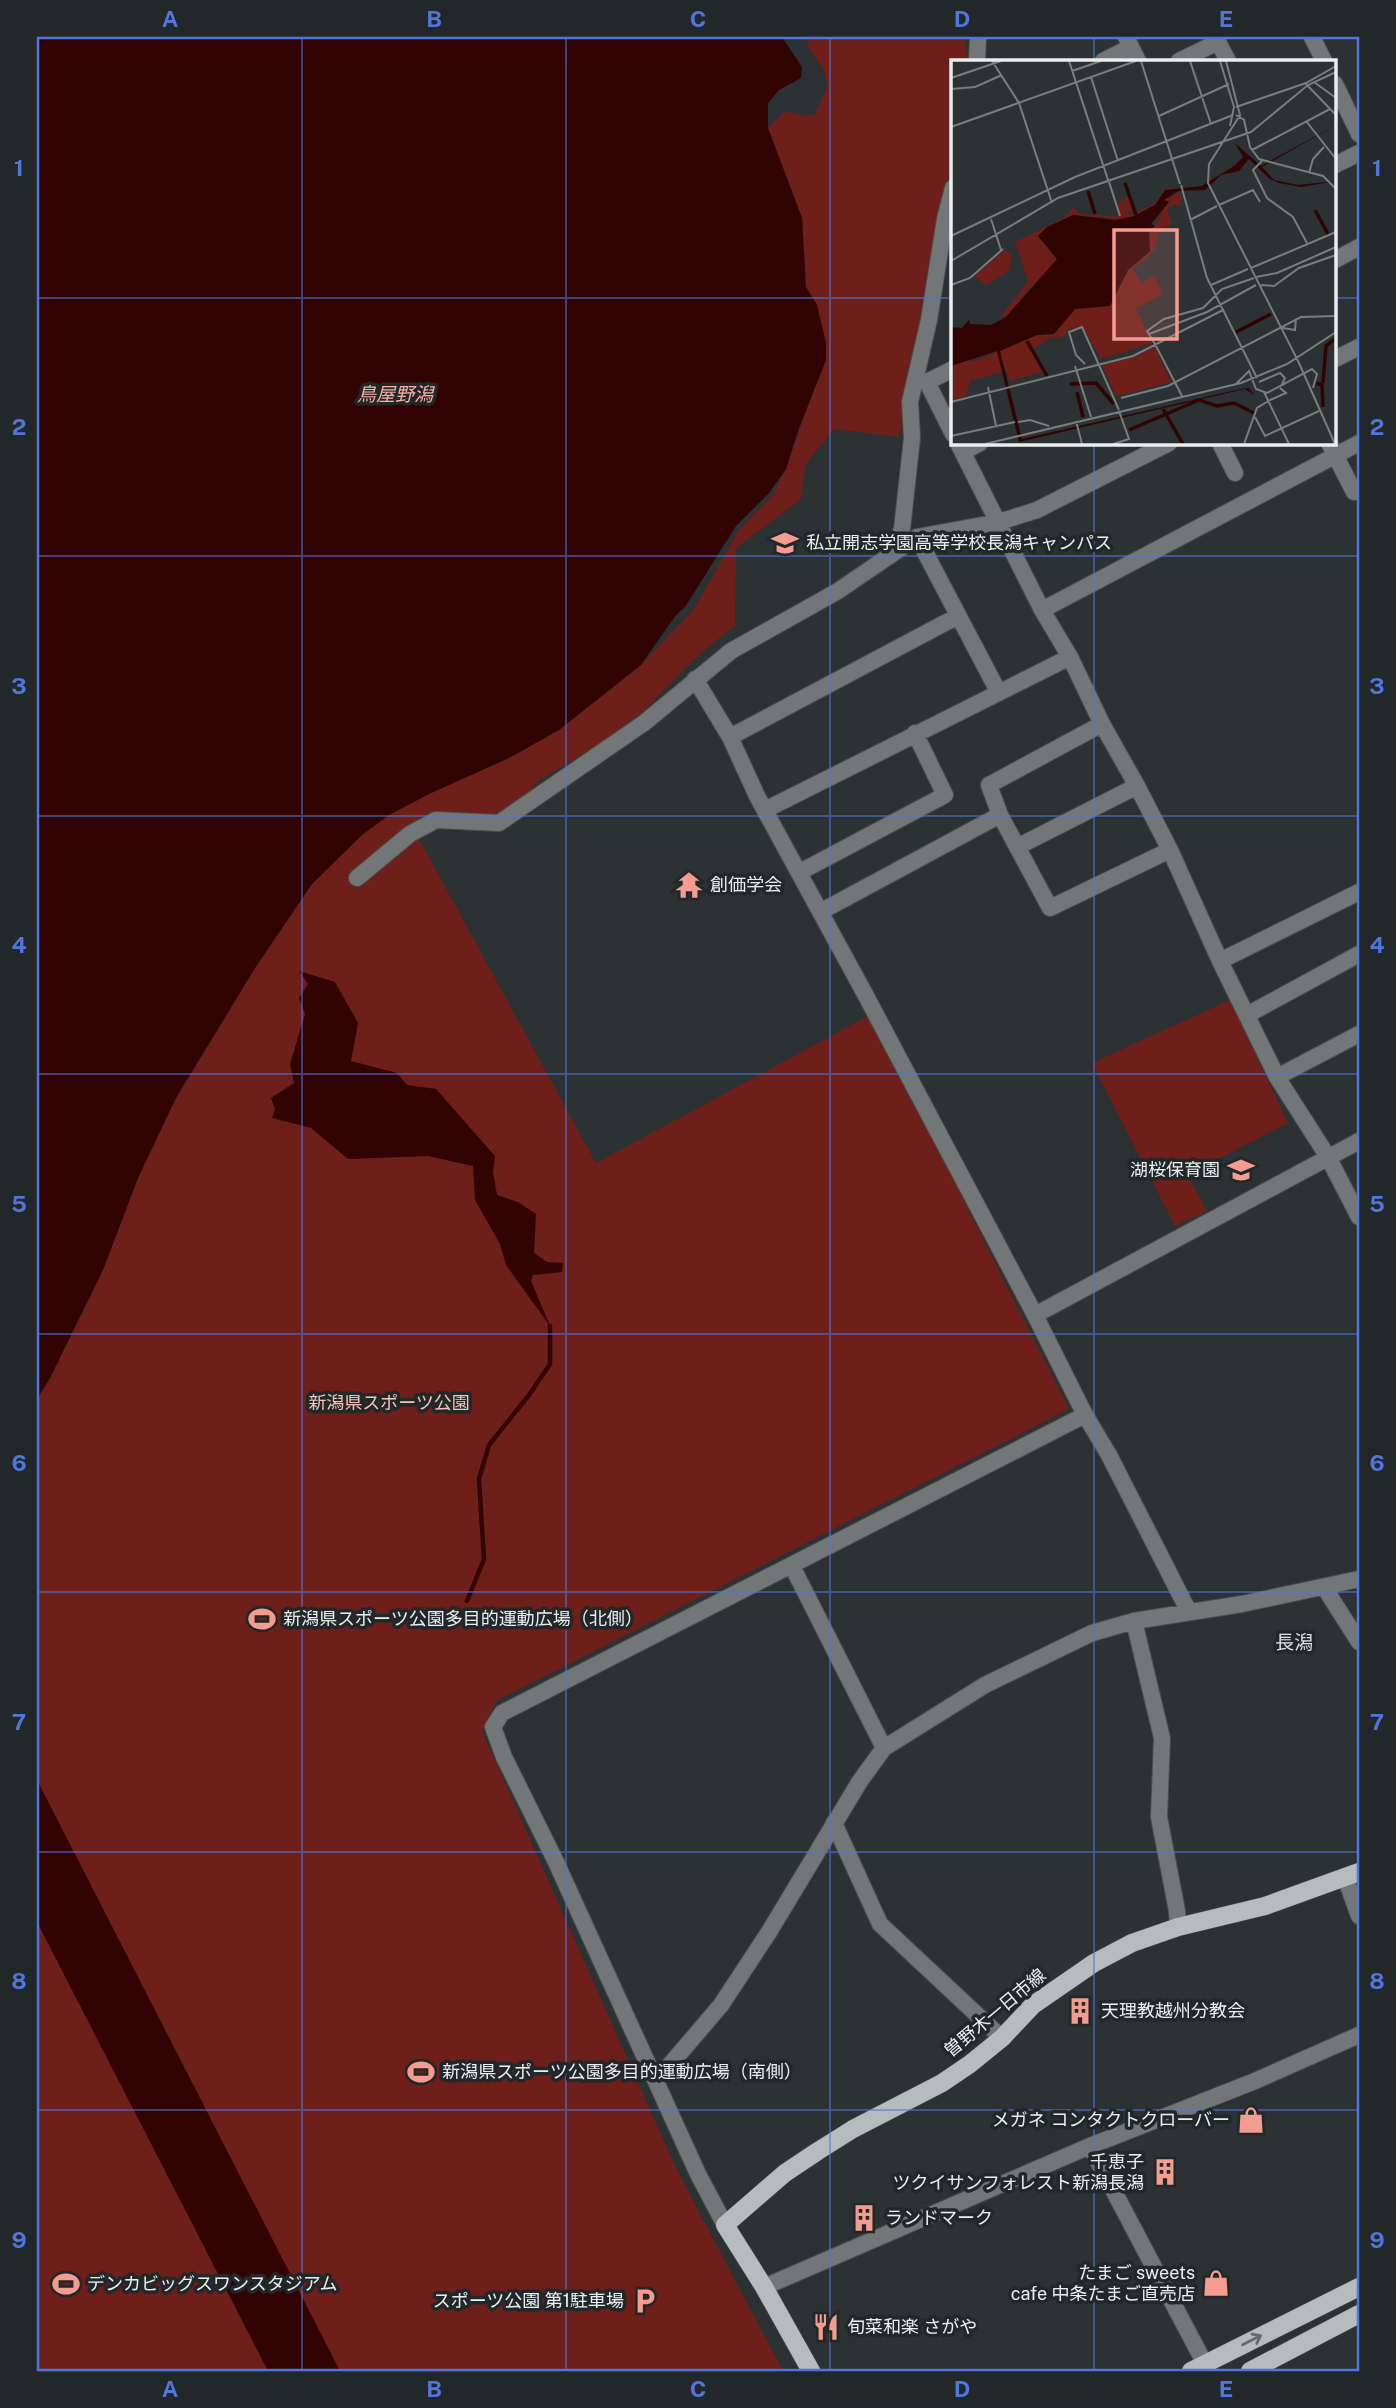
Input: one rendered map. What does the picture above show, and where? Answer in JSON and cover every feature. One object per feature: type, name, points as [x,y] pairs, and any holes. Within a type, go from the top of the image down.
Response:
[{"type":"main road","name":"曽野木一日市線","points":[[725,2225],[785,2173],[818,2151],[853,2129],[942,2083],[1002,2038],[1033,2005],[1094,1963],[1132,1943],[1178,1927],[1265,1906],[1352,1875]]},
{"type":"main road","points":[[725,2225],[764,2287],[811,2371]]},
{"type":"main road","points":[[1198,2368],[1359,2287]]},
{"type":"main road","points":[[1250,2371],[1359,2314]]},
{"type":"street","points":[[977,60],[978,37]]},
{"type":"street","points":[[1312,37],[1324,60]]},
{"type":"street","points":[[1181,60],[1218,42],[1227,60]]},
{"type":"street","points":[[1105,60],[1132,48]]},
{"type":"street","points":[[1336,86],[1355,116],[1359,134]]},
{"type":"street","points":[[1336,164],[1359,153]]},
{"type":"street","points":[[891,555],[902,529],[912,438],[910,402],[921,381],[945,219],[951,196]]},
{"type":"street","points":[[1336,259],[1359,247]]},
{"type":"street","points":[[1336,358],[1359,347]]},
{"type":"street","points":[[921,381],[951,370]]},
{"type":"street","points":[[921,381],[951,431]]},
{"type":"street","points":[[1042,610],[1332,449],[1359,443]]},
{"type":"street","points":[[357,878],[410,834],[436,820],[499,823],[644,723],[731,651],[838,592],[918,537],[999,522],[1037,510],[1167,444]]},
{"type":"street","points":[[1220,444],[1235,473]]},
{"type":"street","points":[[960,447],[1042,610],[1138,786],[1278,1077],[1328,1157],[1359,1217]]},
{"type":"street","points":[[1332,449],[1354,492]]},
{"type":"street","points":[[918,537],[999,693]]},
{"type":"street","points":[[730,737],[958,616]]},
{"type":"street","points":[[765,810],[1070,657]]},
{"type":"street","points":[[695,679],[730,737],[765,810],[1035,1315],[1189,1612]]},
{"type":"street","points":[[1102,724],[989,785],[1000,815],[1017,847],[1050,908],[1170,850]]},
{"type":"street","points":[[800,872],[945,795],[915,733]]},
{"type":"street","points":[[1017,847],[1138,786]]},
{"type":"street","points":[[820,912],[1000,815]]},
{"type":"street","points":[[1220,961],[1359,891]]},
{"type":"street","points":[[1247,1015],[1359,954]]},
{"type":"street","points":[[1278,1077],[1359,1034]]},
{"type":"street","points":[[1035,1315],[1359,1141]]},
{"type":"street","points":[[725,2225],[698,2174],[556,1862],[503,1757],[493,1727],[502,1713],[1085,1415]]},
{"type":"street","points":[[796,1574],[884,1748]]},
{"type":"street","points":[[657,2081],[721,2005],[884,1748],[985,1685],[1092,1633],[1133,1622],[1359,1579]]},
{"type":"street","points":[[1324,1587],[1359,1642]]},
{"type":"street","points":[[1133,1622],[1162,1738],[1159,1817],[1178,1927]]},
{"type":"street","points":[[834,1823],[880,1924],[1002,2038]]},
{"type":"street","points":[[1352,1875],[1359,1916]]},
{"type":"street","points":[[764,2287],[1090,2146],[1255,2081],[1359,2035]]},
{"type":"street","points":[[1090,2146],[1198,2368]]},
{"type":"green space","name":"新潟県スポーツ公園","points":[[806,37],[966,37],[967,60],[951,60],[951,171],[940,210],[927,311],[899,437],[834,429],[805,465],[801,499],[736,548],[735,625],[693,660],[644,711],[594,747],[538,781],[521,801],[505,814],[488,818],[449,815],[418,837],[596,1163],[870,1015],[1069,1409],[496,1701],[482,1731],[675,2166],[783,2371],[37,2371],[37,1399],[103,1270],[138,1178],[176,1098],[255,968],[312,884],[362,835],[389,815],[509,758],[559,730],[641,665],[694,609],[738,531],[772,496],[786,469],[826,360],[817,306],[806,287],[802,217],[768,128],[784,112],[815,114],[828,85],[823,68],[808,47]]},
{"type":"green space","points":[[1230,1000],[1288,1123],[1187,1175],[1207,1211],[1175,1226],[1092,1063]]},
{"type":"water","name":"鳥屋野潟","points":[[37,37],[782,37],[802,67],[801,78],[779,90],[768,103],[768,128],[802,218],[806,287],[817,305],[826,343],[826,360],[786,469],[769,493],[736,526],[685,607],[676,615],[641,665],[559,730],[509,758],[389,815],[362,835],[312,884],[255,968],[176,1098],[138,1178],[103,1270],[37,1399]]},
{"type":"water","points":[[299,971],[335,982],[358,1023],[351,1061],[397,1073],[407,1085],[436,1089],[495,1156],[493,1172],[497,1195],[518,1202],[536,1214],[534,1253],[547,1262],[563,1263],[562,1272],[533,1275],[531,1281],[550,1326],[506,1265],[500,1244],[475,1200],[473,1166],[428,1156],[348,1159],[311,1128],[272,1118],[275,1109],[271,1098],[294,1083],[290,1064],[305,1014],[299,998],[308,984]]},
{"type":"water","points":[[37,1780],[340,2371],[268,2371],[37,1922]]},
{"type":"waterway","points":[[467,1601],[484,1559],[479,1479],[489,1445],[550,1364],[550,1326]]},
{"type":"place","name":"私立開志学園高等学校長潟キャンパス","points":[[785,543]]},
{"type":"place","name":"創価学会","points":[[689,885]]},
{"type":"place","name":"湖桜保育園","points":[[1241,1170]]},
{"type":"place","name":"新潟県スポーツ公園多目的運動広場（北側）","points":[[262,1619]]},
{"type":"place","name":"天理教越州分教会","points":[[1080,2011]]},
{"type":"place","name":"新潟県スポーツ公園多目的運動広場（南側）","points":[[421,2072]]},
{"type":"place","name":"メガネ コンタクトクローバー","points":[[1251,2120]]},
{"type":"place","name":"千恵子 ツクイサンフォレスト新潟長潟","points":[[1165,2172]]},
{"type":"place","name":"ランドマーク","points":[[864,2218]]},
{"type":"place","name":"たまご sweets cafe 中条たまご直売店","points":[[1216,2283]]},
{"type":"place","name":"デンカビッグスワンスタジアム","points":[[66,2284]]},
{"type":"place","name":"スポーツ公園 第1駐車場","points":[[645,2301]]},
{"type":"place","name":"旬菜和楽 さがや","points":[[826,2327]]},
{"type":"district","name":"長潟","points":[[1294,1642]]}]
